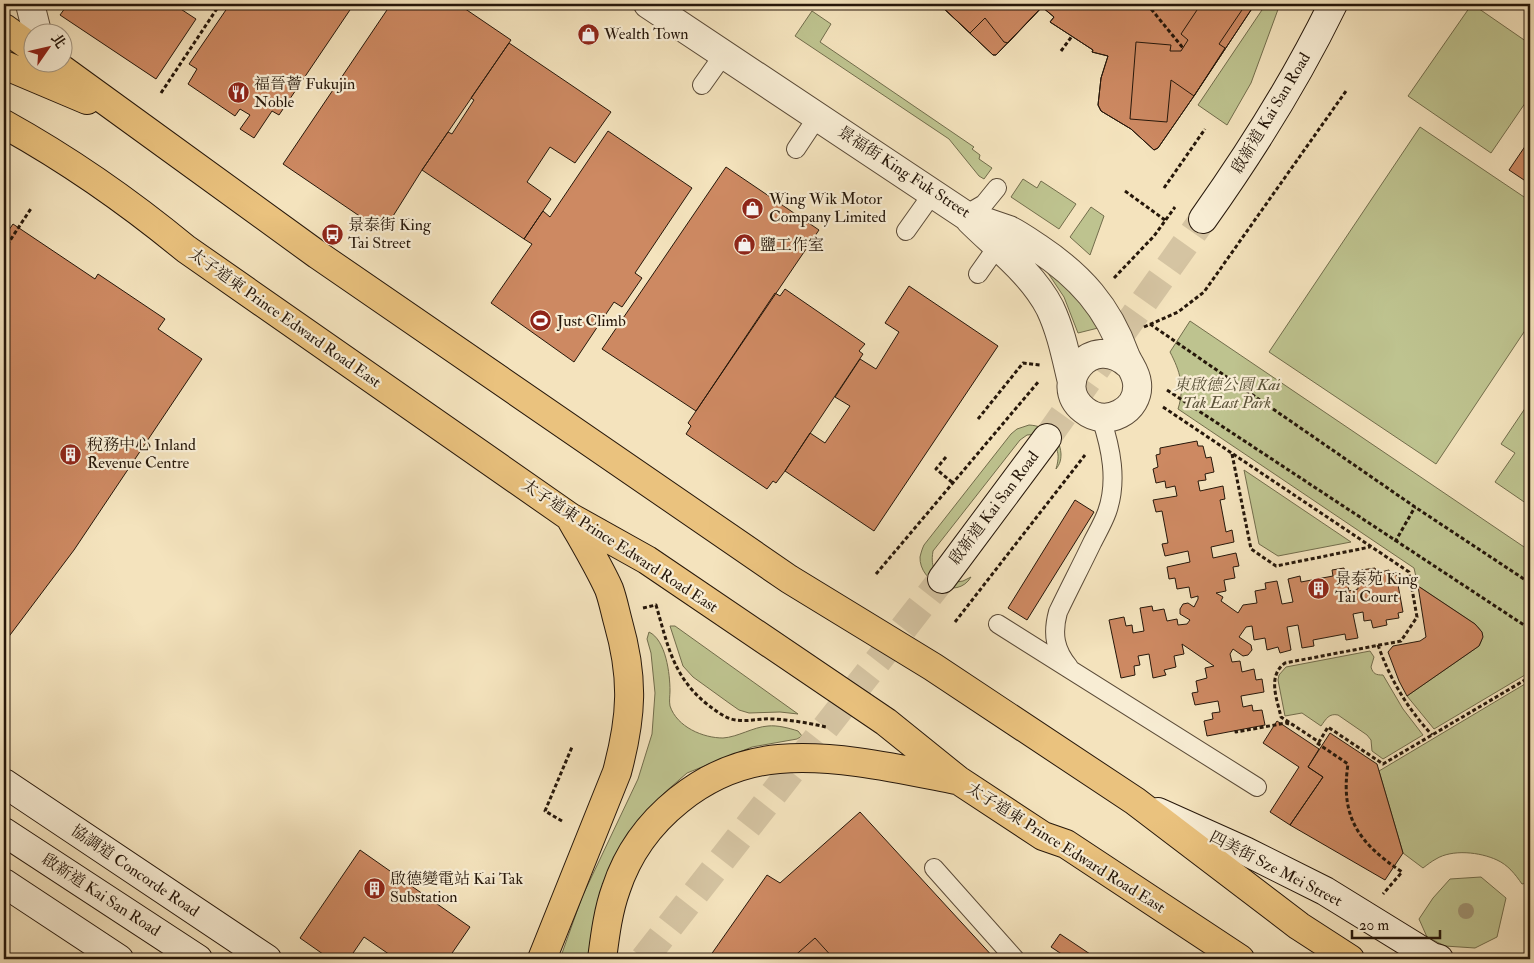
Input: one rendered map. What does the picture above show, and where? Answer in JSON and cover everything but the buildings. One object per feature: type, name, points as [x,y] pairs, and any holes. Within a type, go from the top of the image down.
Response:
[{"type":"main road","points":[[30,4],[34,22]]},
{"type":"main road","name":"啟新道 Kai San Road","points":[[1203,220],[1264,129],[1334,4]]},
{"type":"main road","name":"景福街 King Fuk Street","points":[[667,7],[724,54],[965,215],[1010,231],[1060,263],[1083,283],[1102,307],[1118,334],[1128,364],[1135,373],[1137,384],[1136,395],[1122,413],[1112,417],[1101,418]]},
{"type":"main road","points":[[4,28],[22,41]]},
{"type":"main road","points":[[4,66],[121,112]]},
{"type":"main road","points":[[66,72],[318,255],[789,578],[933,667],[1135,801],[1299,926],[1350,959]]},
{"type":"main road","name":"太子道東 Prince Edward Road East","points":[[4,124],[48,149],[96,180],[142,212],[186,249],[570,517],[647,560],[886,722],[958,780],[1042,836],[1066,844],[1240,959]]},
{"type":"main road","points":[[965,215],[1038,288],[1057,325],[1072,382]]},
{"type":"main road","points":[[1101,418],[1093,416],[1079,406],[1072,390],[1074,373],[1086,359],[1104,353],[1113,354],[1128,364]]},
{"type":"main road","name":"啟新道 Kai San Road","points":[[942,579],[1047,438]]},
{"type":"main road","points":[[542,959],[617,772],[625,742],[629,709],[630,685],[627,660],[614,604],[598,567],[570,517]]},
{"type":"main road","points":[[602,959],[609,914],[616,889],[624,867],[636,846],[650,827],[669,808],[692,790],[715,776],[757,762],[798,758],[832,759],[958,780]]},
{"type":"main road","name":"協調道 Concorde Road","points":[[4,783],[267,959]]},
{"type":"main road","name":"四美街 Sze Mei Street","points":[[1135,801],[1245,851],[1326,891],[1432,957],[1440,959]]},
{"type":"main road","name":"啟新道 Kai San Road","points":[[4,832],[198,959]]},
{"type":"main road","points":[[4,883],[119,959]]},
{"type":"lane","points":[[702,85],[724,54]]},
{"type":"lane","points":[[796,149],[818,116]]},
{"type":"lane","points":[[965,215],[984,204],[997,188]]},
{"type":"lane","points":[[906,231],[933,192]]},
{"type":"lane","points":[[978,274],[997,247]]},
{"type":"lane","points":[[1079,675],[1070,668],[1056,648],[1054,624],[1058,612],[1107,512],[1113,474],[1107,436],[1101,418]]},
{"type":"lane","points":[[998,624],[1256,787]]},
{"type":"lane","points":[[934,868],[1015,959]]},
{"type":"path","points":[[161,93],[220,4]]},
{"type":"path","points":[[1147,4],[1183,48]]},
{"type":"path","points":[[1061,50],[1072,36]]},
{"type":"path","points":[[1143,328],[1178,312],[1204,292],[1346,91]]},
{"type":"path","points":[[1164,188],[1205,129]]},
{"type":"path","points":[[1125,191],[1165,220]]},
{"type":"path","points":[[1109,284],[1154,236],[1177,205]]},
{"type":"path","points":[[7,245],[32,206]]},
{"type":"path","points":[[1150,324],[1530,583]]},
{"type":"path","points":[[978,419],[1023,362],[1042,366]]},
{"type":"path","points":[[876,574],[1039,381]]},
{"type":"path","points":[[1167,390],[1395,542],[1530,629]]},
{"type":"path","points":[[1163,407],[1409,572],[1417,617],[1401,641],[1291,662],[1279,667],[1274,680],[1281,717],[1319,742],[1328,727],[1383,764],[1530,677]]},
{"type":"path","points":[[955,622],[1090,449]]},
{"type":"path","points":[[1232,454],[1251,549],[1259,555],[1276,566],[1371,547]]},
{"type":"path","points":[[946,457],[936,469],[954,483]]},
{"type":"path","points":[[1395,542],[1415,506]]},
{"type":"path","points":[[656,605],[674,664],[682,679],[702,700],[721,714],[732,719],[754,721],[772,719],[826,727]]},
{"type":"path","points":[[1378,645],[1399,693],[1432,735]]},
{"type":"path","points":[[1236,730],[1236,732],[1286,723],[1348,764],[1345,782],[1350,816],[1368,846],[1381,858],[1402,872],[1378,900]]},
{"type":"path","points":[[562,821],[545,811],[572,746]]},
{"type":"green space","points":[[1266,4],[1280,4],[1251,83],[1227,125],[1198,105]]},
{"type":"green space","points":[[1472,4],[1530,44],[1530,96],[1491,153],[1408,96]]},
{"type":"green space","points":[[812,11],[831,24],[820,42],[974,147],[972,149],[980,155],[979,159],[992,168],[984,179],[979,176],[949,139],[795,36]]},
{"type":"green space","points":[[1420,127],[1530,201],[1530,323],[1436,464],[1269,352]]},
{"type":"green space","points":[[1023,179],[1037,188],[1041,181],[1076,204],[1059,229],[1011,197]]},
{"type":"green space","points":[[1091,207],[1104,216],[1090,255],[1070,237]]},
{"type":"green space","points":[[1037,262],[1065,277],[1102,327],[1078,333],[1064,297],[1048,273]]},
{"type":"green space","name":"東啟德公園 Kai Tak East Park","points":[[1190,321],[1530,551],[1530,672],[1434,729],[1407,696],[1479,646],[1482,640],[1480,629],[1418,586],[1414,568],[1178,409],[1181,386],[1170,352]]},
{"type":"green space","points":[[1530,401],[1530,506],[1495,482],[1515,453],[1501,444]]},
{"type":"green space","points":[[1029,425],[1041,427],[1055,437],[1061,454],[1056,469],[1058,456],[1053,444],[1039,434],[1027,435],[1020,440],[933,551],[933,567],[950,583],[963,581],[971,577],[965,584],[957,588],[948,588],[932,581],[921,566],[920,557],[924,545],[1011,434],[1017,429]]},
{"type":"green space","points":[[1244,470],[1351,542],[1278,556],[1259,544]]},
{"type":"green space","points":[[670,626],[675,626],[798,714],[780,712],[749,713],[739,710],[693,677],[683,666]]},
{"type":"green space","points":[[649,632],[659,642],[666,658],[670,684],[670,706],[673,713],[678,720],[692,730],[707,736],[723,738],[757,728],[772,726],[798,731],[802,736],[797,739],[752,747],[687,773],[663,794],[639,819],[620,847],[603,890],[592,959],[560,959],[582,897],[638,779],[652,734],[655,693],[651,653],[647,639]]},
{"type":"green space","points":[[1370,651],[1374,657],[1371,667],[1374,673],[1383,675],[1403,709],[1423,735],[1383,759],[1372,751],[1371,740],[1367,735],[1338,715],[1330,716],[1321,726],[1302,713],[1285,716],[1278,680],[1279,675],[1286,667]]},
{"type":"green space","points":[[1530,681],[1530,882],[1522,884],[1505,864],[1483,855],[1450,854],[1433,861],[1423,868],[1403,853],[1379,771]]},
{"type":"green space","points":[[1481,877],[1506,898],[1497,937],[1475,948],[1445,946],[1427,937],[1419,919],[1433,898],[1450,879]]},
{"type":"tunnel","points":[[1047,438],[1203,219]]},
{"type":"tunnel","points":[[644,959],[942,579]]},
{"type":"place","name":"Wealth Town","points":[[588,34]]},
{"type":"place","name":"福晉薈 Fukujin Noble","points":[[238,93]]},
{"type":"place","name":"Wing Wik Motor Company Limited","points":[[753,208]]},
{"type":"place","name":"景泰街 King Tai Street","points":[[332,234]]},
{"type":"place","name":"鹽工作室","points":[[744,245]]},
{"type":"place","name":"Just Climb","points":[[541,321]]},
{"type":"place","name":"稅務中心 Inland Revenue Centre","points":[[71,454]]},
{"type":"place","name":"景泰苑 King Tai Court","points":[[1319,588]]},
{"type":"place","name":"啟德變電站 Kai Tak Substation","points":[[374,888]]}]
